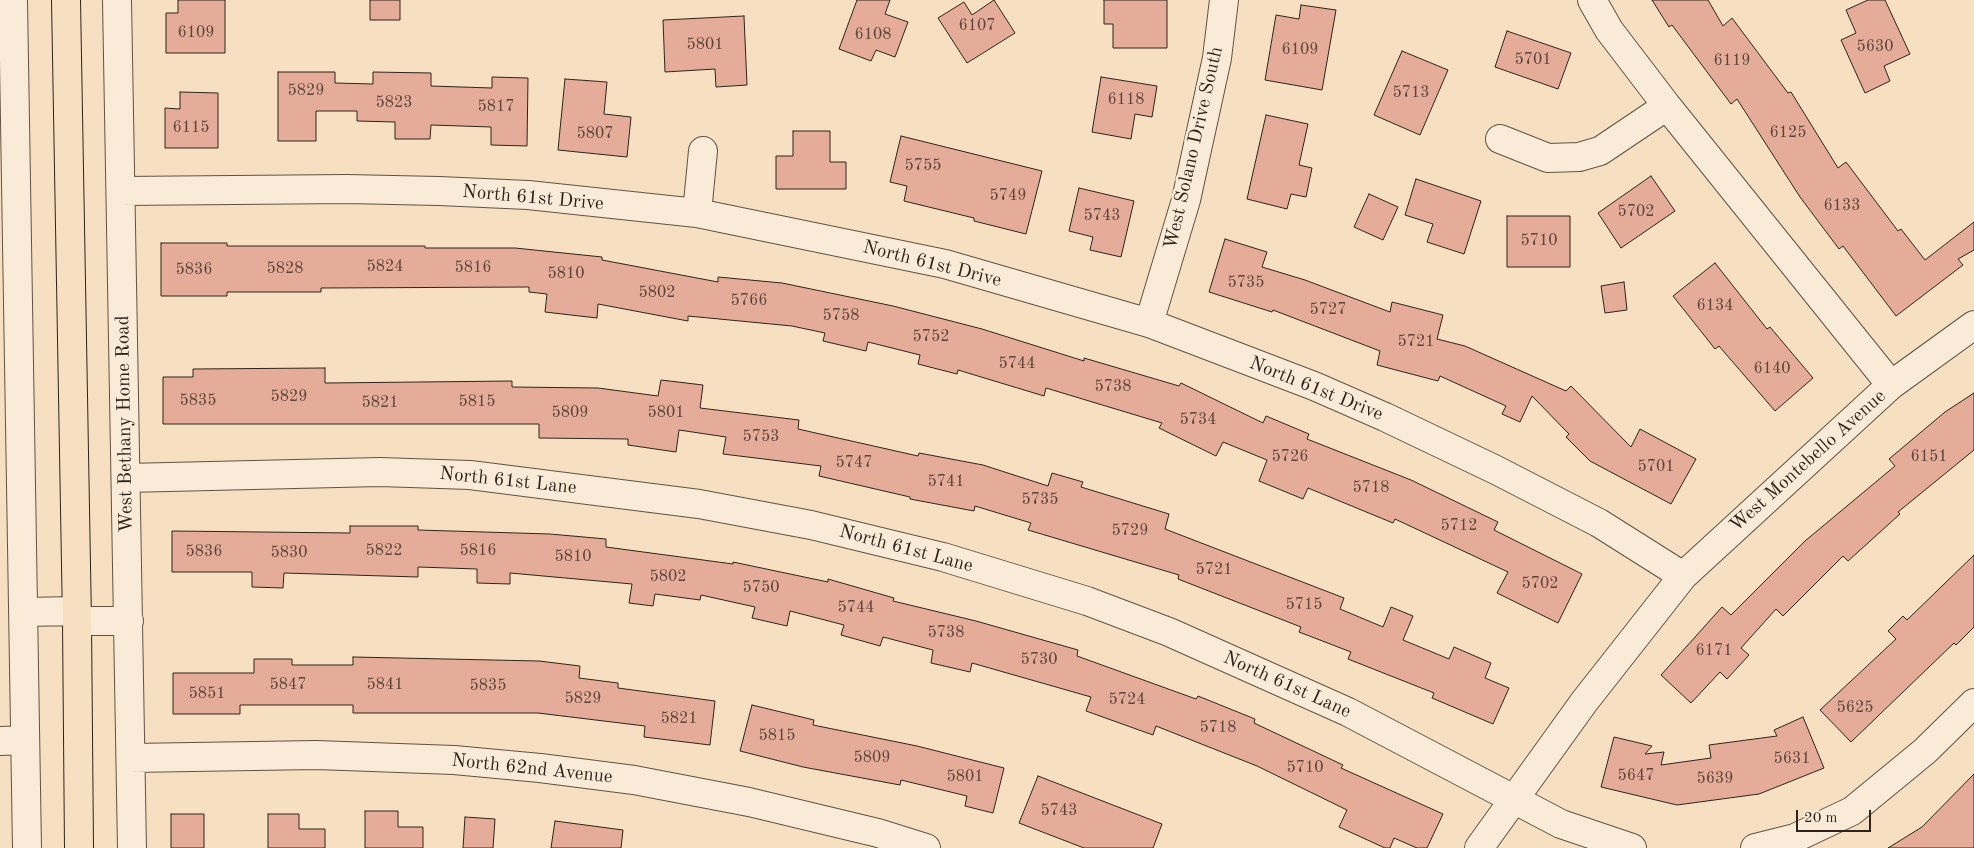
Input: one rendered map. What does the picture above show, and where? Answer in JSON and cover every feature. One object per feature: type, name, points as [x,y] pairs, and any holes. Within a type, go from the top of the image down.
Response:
[{"type":"main road","points":[[66,0],[77,616],[79,848]]},
{"type":"street","points":[[13,0],[8,148],[10,443],[23,612],[12,740],[27,848]]},
{"type":"street","name":"West Bethany Home Road","points":[[117,0],[132,848]]},
{"type":"street","name":"West Solano Drive South","points":[[1149,324],[1186,200],[1217,58],[1224,0]]},
{"type":"street","name":"West Montebello Avenue","points":[[1479,848],[1584,702],[1683,576],[1891,385],[1667,106],[1609,30],[1592,0]]},
{"type":"street","points":[[1500,139],[1548,158],[1579,157],[1600,151],[1667,106]]},
{"type":"street","points":[[697,213],[703,151]]},
{"type":"street","name":"North 61st Drive","points":[[121,190],[439,190],[528,195],[697,213],[945,264],[1149,324],[1314,386],[1385,416],[1599,523],[1683,576]]},
{"type":"street","points":[[1891,385],[1974,325]]},
{"type":"street","name":"North 61st Lane","points":[[126,478],[380,472],[470,475],[699,504],[811,525],[942,557],[1087,601],[1169,632],[1348,712],[1515,798],[1561,824],[1632,848]]},
{"type":"street","points":[[23,612],[129,622]]},
{"type":"street","points":[[1755,848],[1795,838],[1852,810],[1925,751],[1974,703]]},
{"type":"street","name":"North 62nd Avenue","points":[[131,758],[316,755],[454,760],[540,768],[634,780],[750,802],[878,833],[926,848]]},
{"type":"building","points":[[178,0],[225,0],[225,53],[166,53],[166,13],[178,13]]},
{"type":"building","points":[[370,0],[400,0],[400,20],[370,20]]},
{"type":"building","points":[[857,0],[890,0],[885,14],[908,22],[895,57],[876,50],[871,61],[839,49]]},
{"type":"building","points":[[994,0],[1015,33],[967,63],[938,18],[964,2],[972,15]]},
{"type":"building","points":[[1104,0],[1167,0],[1167,48],[1113,48],[1113,24],[1104,24]]},
{"type":"building","points":[[1652,0],[1708,0],[1723,26],[1732,18],[1788,93],[1791,92],[1838,168],[1846,162],[1898,231],[1901,229],[1925,260],[1974,222],[1974,250],[1958,259],[1963,265],[1896,316],[1843,246],[1839,249],[1800,197],[1737,99],[1731,104],[1672,25],[1669,27]]},
{"type":"building","points":[[1868,0],[1885,0],[1910,54],[1884,66],[1890,81],[1865,93],[1841,40],[1856,33],[1846,10]]},
{"type":"building","points":[[1301,5],[1336,10],[1322,90],[1265,80],[1276,15],[1299,19]]},
{"type":"building","points":[[744,16],[747,85],[716,87],[715,69],[665,72],[663,20]]},
{"type":"building","points":[[1507,31],[1571,53],[1558,89],[1495,67]]},
{"type":"building","points":[[1402,51],[1448,70],[1420,135],[1374,115]]},
{"type":"building","points":[[278,72],[335,72],[335,83],[373,84],[373,72],[431,73],[431,86],[492,88],[492,77],[528,78],[527,146],[491,145],[491,127],[431,125],[430,139],[395,139],[395,122],[357,121],[357,111],[316,111],[316,141],[278,141]]},
{"type":"building","points":[[1101,77],[1157,86],[1152,117],[1135,114],[1131,139],[1092,132]]},
{"type":"building","points":[[565,79],[607,82],[604,114],[631,117],[627,157],[558,150]]},
{"type":"building","points":[[180,92],[218,93],[218,148],[165,148],[165,108],[180,109]]},
{"type":"building","points":[[1266,115],[1308,124],[1299,165],[1312,168],[1306,197],[1291,194],[1287,209],[1247,199]]},
{"type":"building","points":[[793,131],[830,131],[830,162],[846,162],[846,189],[776,189],[776,156],[793,156]]},
{"type":"building","points":[[901,136],[1042,171],[1026,234],[974,221],[974,218],[904,201],[907,186],[890,182]]},
{"type":"building","points":[[1651,176],[1675,211],[1621,248],[1598,213]]},
{"type":"building","points":[[1416,179],[1481,201],[1464,254],[1427,242],[1433,224],[1405,215]]},
{"type":"building","points":[[1079,188],[1134,201],[1121,257],[1090,250],[1093,237],[1069,231]]},
{"type":"building","points":[[1369,194],[1398,207],[1383,240],[1354,227]]},
{"type":"building","points":[[1507,216],[1570,216],[1570,267],[1507,267]]},
{"type":"building","points":[[1225,239],[1267,252],[1262,267],[1305,280],[1390,312],[1392,302],[1443,315],[1437,339],[1465,346],[1566,391],[1571,386],[1631,447],[1640,429],[1696,459],[1671,504],[1590,461],[1566,437],[1569,434],[1532,396],[1520,422],[1502,414],[1506,406],[1440,376],[1438,381],[1377,365],[1380,351],[1273,310],[1272,312],[1209,292]]},
{"type":"building","points":[[161,243],[227,243],[227,246],[515,248],[602,257],[602,260],[718,282],[718,277],[782,283],[893,306],[982,329],[1084,361],[1084,358],[1179,386],[1181,383],[1263,423],[1266,416],[1309,434],[1307,439],[1411,480],[1498,522],[1494,530],[1582,574],[1558,623],[1497,593],[1508,572],[1395,519],[1393,523],[1308,488],[1303,499],[1259,481],[1267,460],[1223,442],[1216,456],[1159,428],[1162,423],[1046,388],[1044,396],[958,370],[957,374],[918,364],[920,355],[868,342],[866,351],[823,341],[825,333],[792,326],[688,316],[688,321],[598,304],[597,318],[545,312],[547,294],[529,292],[529,287],[321,288],[321,292],[227,292],[227,296],[161,296]]},
{"type":"building","points":[[1715,263],[1767,329],[1770,327],[1813,378],[1775,411],[1719,346],[1715,349],[1673,296]]},
{"type":"building","points":[[1624,282],[1627,310],[1605,313],[1601,286]]},
{"type":"building","points":[[325,368],[325,383],[512,381],[512,387],[598,388],[658,396],[661,380],[703,385],[700,408],[799,420],[798,429],[918,456],[919,453],[983,465],[1048,486],[1052,473],[1083,482],[1081,487],[1169,514],[1165,529],[1344,598],[1340,609],[1383,627],[1391,607],[1413,616],[1403,640],[1449,659],[1454,647],[1491,663],[1485,678],[1509,688],[1493,724],[1432,698],[1434,693],[1348,659],[1351,652],[1299,632],[1301,627],[1178,579],[1179,575],[1028,530],[1031,523],[975,506],[974,511],[910,499],[910,497],[819,476],[821,466],[723,454],[726,437],[679,430],[676,452],[628,445],[628,439],[539,438],[539,424],[163,424],[163,377],[193,377],[193,369]]},
{"type":"building","points":[[1974,393],[1974,450],[1898,512],[1900,514],[1848,561],[1843,556],[1783,616],[1776,609],[1741,648],[1749,655],[1727,679],[1720,672],[1691,703],[1661,675],[1722,607],[1731,615],[1805,541],[1895,466],[1889,459],[1945,412]]},
{"type":"building","points":[[350,526],[418,526],[418,530],[550,534],[606,539],[606,547],[733,564],[733,562],[828,582],[828,579],[894,598],[893,601],[976,621],[1078,650],[1077,656],[1196,699],[1198,696],[1255,719],[1254,723],[1343,765],[1341,768],[1443,814],[1427,848],[1417,848],[1394,838],[1390,848],[1385,848],[1339,827],[1347,810],[1257,766],[1156,726],[1153,735],[1086,711],[1091,697],[972,663],[970,672],[931,663],[933,650],[883,637],[880,646],[841,635],[844,625],[790,611],[787,626],[752,618],[755,607],[701,595],[700,600],[655,594],[653,606],[629,603],[632,584],[510,573],[510,584],[477,583],[477,569],[418,567],[418,577],[284,573],[283,588],[252,587],[252,572],[172,572],[172,531],[350,533]]},
{"type":"building","points":[[1974,555],[1974,627],[1956,645],[1954,643],[1851,742],[1820,710],[1896,639],[1888,631],[1903,616],[1907,620]]},
{"type":"building","points":[[353,657],[539,661],[580,666],[579,678],[618,683],[618,688],[715,701],[710,745],[644,737],[645,726],[538,713],[353,713],[353,705],[240,705],[240,714],[173,714],[173,673],[254,673],[254,659],[292,659],[292,665],[353,665]]},
{"type":"building","points":[[752,705],[814,720],[813,725],[917,746],[1004,768],[993,813],[965,806],[967,796],[901,780],[900,785],[803,767],[740,751]]},
{"type":"building","points":[[1803,717],[1824,768],[1759,794],[1677,805],[1601,787],[1614,737],[1652,746],[1645,754],[1664,752],[1661,765],[1711,758],[1709,745],[1777,736],[1774,730]]},
{"type":"building","points":[[1974,774],[1974,848],[1888,848],[1922,827]]},
{"type":"building","points":[[1038,776],[1162,824],[1153,848],[1084,848],[1019,823]]},
{"type":"building","points":[[365,811],[398,811],[398,827],[423,827],[423,848],[365,848]]},
{"type":"building","points":[[171,814],[204,814],[204,848],[171,848]]},
{"type":"building","points":[[268,814],[299,814],[299,829],[325,829],[325,848],[268,848]]},
{"type":"building","points":[[465,817],[495,819],[493,848],[463,848]]},
{"type":"building","points":[[555,821],[623,830],[621,848],[551,848]]}]
